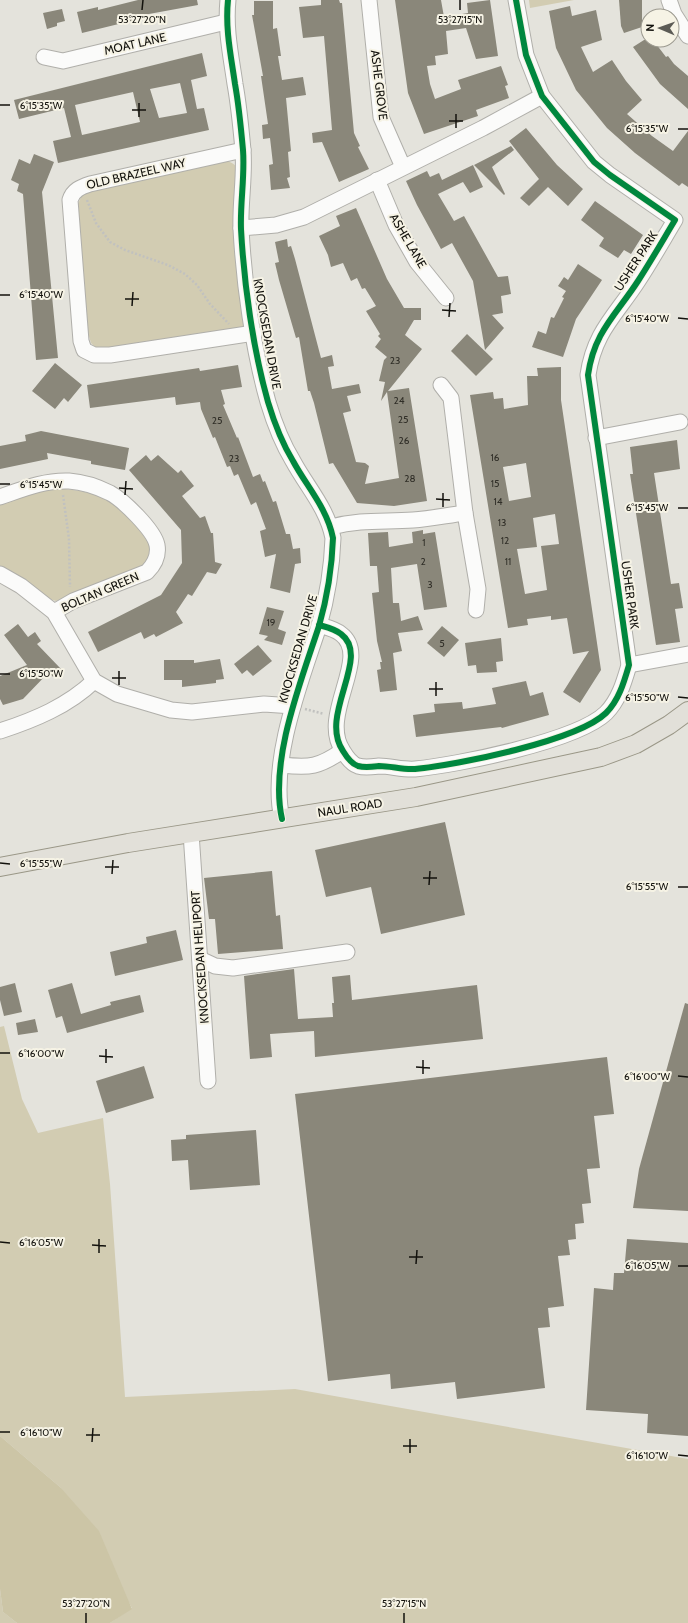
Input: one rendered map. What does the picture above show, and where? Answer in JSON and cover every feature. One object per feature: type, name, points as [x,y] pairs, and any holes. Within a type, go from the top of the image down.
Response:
[{"type":"main road","name":"NAUL ROAD","points":[[0,867],[128,843],[416,797],[601,757],[636,744],[688,711]]},
{"type":"street","name":"KNOCKSEDAN DRIVE","points":[[228,0],[226,22],[238,98],[243,150],[244,173],[241,228],[248,293],[248,334],[268,403],[282,440],[293,461],[321,506],[331,527],[333,538],[333,551],[327,589],[319,625],[303,671],[286,735],[279,780],[282,819]]},
{"type":"street","name":"ASHE GROVE","points":[[369,0],[381,117],[403,167]]},
{"type":"street","points":[[241,228],[276,225],[304,217],[483,128],[542,96],[526,55],[516,0]]},
{"type":"street","points":[[669,0],[674,14],[688,36]]},
{"type":"street","name":"MOAT LANE","points":[[44,57],[63,60],[226,22]]},
{"type":"street","name":"USHER PARK","points":[[342,751],[356,766],[367,768],[378,766],[413,769],[515,750],[562,736],[594,721],[606,713],[620,692],[630,665],[588,375],[590,360],[598,339],[610,317],[637,282],[675,220],[610,175],[594,162],[542,96]]},
{"type":"street","name":"OLD BRAZEEL WAY","points":[[243,150],[83,186],[72,194],[70,200],[81,342],[84,350],[94,355],[110,355],[248,334]]},
{"type":"street","name":"ASHE LANE","points":[[377,180],[396,225],[417,262],[446,298]]},
{"type":"street","points":[[441,385],[451,398],[465,513],[478,589],[476,610]]},
{"type":"street","points":[[596,438],[680,422]]},
{"type":"street","name":"BOLTAN GREEN","points":[[0,497],[38,484],[63,481],[80,483],[110,493],[135,514],[152,534],[157,544],[154,565],[147,572],[73,601],[54,612]]},
{"type":"street","points":[[331,527],[352,522],[376,520],[416,520],[465,513]]},
{"type":"street","points":[[0,574],[21,586],[54,612],[94,681],[117,694],[171,710],[192,712],[215,711],[264,704],[293,706]]},
{"type":"street","points":[[282,764],[301,767],[313,766],[326,762],[342,751],[337,741],[336,716],[350,668],[350,646],[346,638],[340,633],[319,625]]},
{"type":"street","points":[[630,665],[688,654]]},
{"type":"street","points":[[0,731],[29,722],[60,707],[94,681]]},
{"type":"street","name":"KNOCKSEDAN HELIPORT","points":[[192,833],[208,1081]]},
{"type":"street","points":[[200,959],[214,966],[233,968],[347,952]]},
{"type":"path","points":[[83,186],[96,223],[110,242],[125,250],[168,265],[185,274],[197,286],[210,304],[248,334]]},
{"type":"path","points":[[63,481],[64,512],[69,540],[70,590],[73,601]]},
{"type":"path","points":[[293,706],[336,716]]},
{"type":"shaded area","points":[[529,0],[574,0],[530,8]]},
{"type":"shaded area","points":[[220,161],[231,163],[239,171],[245,325],[241,330],[153,344],[97,349],[91,343],[88,333],[78,219],[78,204],[82,195],[100,189]]},
{"type":"shaded area","points":[[54,488],[99,496],[120,509],[130,519],[150,545],[148,561],[140,569],[56,601],[47,598],[0,568],[0,503]]},
{"type":"shaded area","points":[[4,1026],[22,1099],[38,1133],[103,1118],[110,1184],[125,1397],[295,1389],[688,1459],[688,1623],[110,1623],[132,1608],[60,1487],[0,1436],[0,1027]]},
{"type":"shaded area","points":[[0,1436],[60,1487],[99,1531],[132,1609],[110,1623],[17,1623],[3,1612],[0,1589]]},
{"type":"shaded area","points":[[0,1589],[3,1612],[17,1623],[0,1623]]},
{"type":"building","points":[[138,0],[197,0],[198,5],[138,16],[139,19],[82,33],[77,12],[98,7],[98,10]]},
{"type":"building","points":[[321,0],[339,0],[340,3],[342,3],[354,133],[360,146],[358,147],[369,169],[339,182],[322,142],[313,143],[312,133],[332,130],[324,36],[303,38],[299,7],[321,5]]},
{"type":"building","points":[[395,0],[441,0],[444,17],[468,13],[467,3],[490,0],[498,56],[476,59],[466,28],[446,31],[448,54],[435,56],[436,65],[427,66],[430,84],[435,99],[461,89],[458,80],[501,66],[508,85],[505,86],[509,98],[476,110],[478,116],[424,134],[408,93]]},
{"type":"building","points":[[619,0],[642,0],[642,8],[640,8],[640,28],[624,33],[621,26]]},
{"type":"building","points":[[254,1],[273,1],[273,29],[277,28],[281,56],[278,56],[282,80],[303,77],[306,95],[286,98],[291,151],[288,152],[290,177],[287,178],[290,188],[271,190],[269,165],[273,164],[270,138],[263,139],[262,125],[268,124],[261,76],[263,76],[252,15],[254,15]]},
{"type":"building","points":[[570,6],[572,16],[596,10],[602,40],[581,47],[593,72],[612,60],[626,81],[642,100],[627,114],[652,136],[673,151],[688,131],[688,187],[682,183],[679,186],[635,153],[607,128],[576,90],[556,48],[549,11]]},
{"type":"building","points":[[62,9],[65,21],[57,23],[57,26],[47,29],[43,13]]},
{"type":"building","points":[[640,43],[640,48],[659,48],[666,57],[668,56],[674,64],[688,76],[688,109],[660,84],[633,47]]},
{"type":"building","points":[[202,53],[207,76],[191,80],[197,109],[204,108],[209,130],[58,163],[53,141],[71,137],[64,108],[19,119],[14,100]],"holes":[[[180,83],[187,113],[159,118],[150,89]],[[133,92],[140,122],[82,135],[75,105]]]},
{"type":"building","points":[[526,128],[557,165],[583,189],[568,206],[548,187],[529,206],[520,198],[539,179],[509,141]]},
{"type":"building","points":[[511,146],[514,150],[492,167],[505,194],[504,195],[474,165]]},
{"type":"building","points":[[34,154],[54,162],[42,192],[58,358],[36,360],[23,194],[17,191],[19,184],[11,180],[19,159],[30,164]]},
{"type":"building","points":[[473,165],[483,187],[470,193],[463,182],[438,194],[454,221],[464,216],[498,277],[508,276],[511,294],[501,296],[503,313],[492,315],[504,328],[485,350],[473,281],[452,243],[441,249],[417,205],[406,181],[427,171],[430,177],[439,173],[442,180]]},
{"type":"building","points":[[595,201],[643,235],[631,254],[624,250],[618,258],[599,246],[604,238],[581,220]]},
{"type":"building","points":[[356,208],[387,279],[404,308],[421,308],[421,320],[414,320],[405,335],[422,349],[388,391],[409,388],[427,501],[394,506],[357,503],[333,463],[329,464],[314,403],[310,391],[308,391],[299,337],[296,338],[279,280],[275,263],[279,262],[275,242],[287,239],[288,247],[291,246],[295,259],[321,358],[332,355],[334,366],[328,367],[332,389],[359,384],[361,393],[347,396],[351,411],[343,413],[356,462],[365,463],[369,466],[365,484],[399,478],[387,392],[381,401],[385,382],[379,381],[384,360],[387,357],[375,347],[381,339],[378,336],[380,334],[366,311],[376,306],[365,288],[362,289],[357,278],[351,281],[343,263],[331,267],[328,255],[319,236],[340,226],[336,216]]},
{"type":"building","points":[[578,264],[602,280],[576,319],[563,357],[532,347],[538,331],[546,334],[551,317],[554,318],[564,298],[562,297],[566,291],[558,286],[564,277],[568,280]]},
{"type":"building","points":[[467,334],[493,359],[476,376],[451,351]]},
{"type":"building","points":[[55,363],[82,385],[68,402],[64,398],[55,409],[32,391]]},
{"type":"building","points":[[238,365],[242,387],[221,390],[225,404],[223,405],[237,438],[238,437],[253,477],[260,474],[263,482],[265,481],[273,502],[276,501],[286,534],[290,534],[293,549],[300,548],[301,563],[295,564],[290,593],[270,588],[276,554],[265,557],[260,531],[266,529],[256,502],[251,505],[238,474],[234,476],[230,466],[227,467],[215,437],[213,438],[201,409],[200,402],[176,405],[175,397],[90,408],[87,385],[199,368],[200,371]]},
{"type":"building","points":[[561,367],[561,400],[601,670],[580,703],[563,692],[589,651],[573,654],[567,618],[551,620],[551,616],[527,619],[528,625],[508,628],[470,395],[493,392],[494,399],[503,398],[504,409],[528,405],[527,376],[538,376],[537,368]],"holes":[[[526,463],[531,497],[509,501],[503,467]],[[555,514],[559,544],[541,546],[547,590],[525,594],[517,549],[537,547],[533,518]]]},
{"type":"building","points":[[41,431],[129,448],[125,470],[91,464],[91,461],[47,453],[48,459],[0,469],[0,446],[26,441],[25,435]]},
{"type":"building","points":[[677,440],[680,469],[654,473],[671,584],[679,583],[683,608],[675,609],[680,642],[656,645],[630,474],[633,474],[630,447]]},
{"type":"building","points":[[146,455],[151,461],[158,455],[178,473],[181,470],[194,486],[182,496],[200,518],[205,516],[211,533],[213,533],[215,562],[222,564],[216,574],[207,572],[192,596],[188,594],[176,612],[183,623],[156,637],[154,634],[144,639],[141,632],[98,652],[88,632],[161,595],[182,563],[181,530],[129,470]]},
{"type":"building","points":[[423,530],[423,534],[435,532],[447,607],[424,610],[417,564],[391,568],[393,603],[399,603],[401,621],[418,616],[423,630],[398,633],[402,651],[393,653],[397,690],[380,692],[377,670],[381,669],[380,662],[382,662],[377,641],[372,593],[379,592],[377,566],[370,566],[368,533],[388,532],[389,547],[413,543],[412,532]]},
{"type":"building","points":[[267,607],[284,611],[278,629],[286,632],[282,645],[264,640],[268,636],[259,634]]},
{"type":"building","points":[[18,624],[28,637],[35,632],[41,641],[37,644],[61,669],[53,677],[49,672],[23,699],[3,705],[0,699],[0,676],[27,665],[4,635]]},
{"type":"building","points":[[442,626],[459,640],[444,657],[427,643]]},
{"type":"building","points":[[501,638],[503,661],[496,662],[497,672],[477,673],[476,665],[468,666],[465,643]]},
{"type":"building","points":[[258,645],[272,661],[253,676],[247,670],[242,674],[234,664]]},
{"type":"building","points":[[220,659],[224,679],[216,680],[216,683],[182,687],[182,680],[164,680],[164,660],[194,660],[194,663]]},
{"type":"building","points":[[526,681],[530,696],[543,692],[549,715],[502,728],[416,737],[413,715],[435,712],[434,704],[462,702],[463,709],[496,704],[492,688]]},
{"type":"building","points":[[445,822],[465,915],[381,934],[371,887],[326,897],[315,850]]},
{"type":"building","points":[[272,871],[276,916],[280,915],[283,949],[218,954],[215,919],[209,919],[204,878]]},
{"type":"building","points":[[176,930],[183,960],[115,976],[110,952],[147,943],[146,937]]},
{"type":"building","points":[[294,969],[298,1019],[333,1017],[332,1003],[334,1003],[332,977],[350,975],[352,1000],[477,985],[483,1039],[315,1057],[314,1031],[270,1034],[272,1057],[250,1059],[244,976]]},
{"type":"building","points":[[15,983],[22,1012],[4,1016],[0,1000],[0,987]]},
{"type":"building","points":[[72,983],[81,1014],[111,1005],[110,1002],[140,995],[144,1012],[67,1033],[62,1016],[56,1018],[48,990]]},
{"type":"building","points":[[685,1003],[688,1004],[688,1211],[633,1208],[639,1169]]},
{"type":"building","points":[[35,1019],[38,1032],[18,1035],[16,1023]]},
{"type":"building","points":[[607,1057],[614,1114],[594,1116],[600,1168],[587,1169],[591,1203],[582,1204],[584,1223],[575,1224],[576,1239],[568,1240],[570,1255],[558,1256],[564,1306],[548,1308],[550,1327],[538,1328],[545,1388],[457,1399],[455,1382],[391,1389],[390,1374],[328,1381],[295,1094]]},
{"type":"building","points":[[144,1066],[154,1098],[106,1113],[96,1081]]},
{"type":"building","points":[[256,1130],[260,1185],[190,1190],[188,1160],[172,1161],[171,1140],[186,1139],[186,1135]]},
{"type":"building","points":[[627,1239],[688,1243],[688,1436],[647,1433],[648,1414],[586,1410],[594,1288],[613,1290],[614,1273],[624,1273]]},
{"type":"cycle path","points":[[228,0],[227,21],[229,42],[239,109],[243,150],[241,219],[242,250],[250,316],[258,360],[268,402],[285,447],[298,471],[321,507],[333,538],[327,593],[322,615],[296,696],[283,747],[279,796],[282,819]]},
{"type":"cycle path","points":[[319,625],[339,632],[349,644],[351,657],[349,672],[336,721],[337,737],[347,757],[354,764],[361,767],[384,766],[410,769],[434,767],[486,757],[544,742],[570,733],[591,723],[606,713],[618,697],[625,678],[629,665],[588,375],[595,347],[601,335],[638,281],[675,220],[610,175],[594,162],[542,96],[526,55],[516,0]]}]
